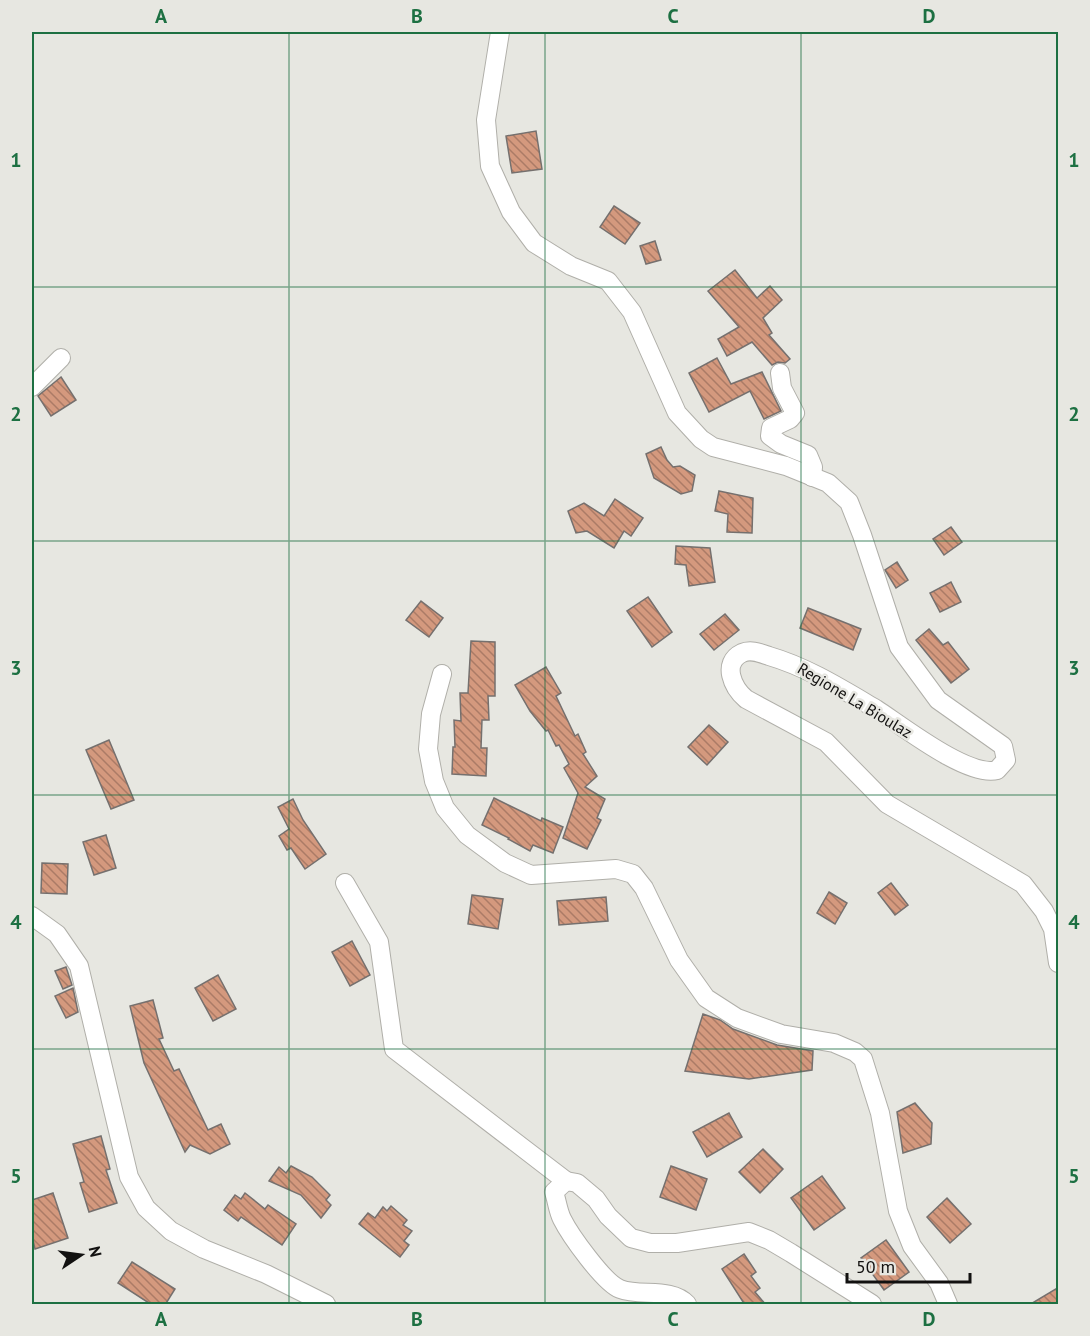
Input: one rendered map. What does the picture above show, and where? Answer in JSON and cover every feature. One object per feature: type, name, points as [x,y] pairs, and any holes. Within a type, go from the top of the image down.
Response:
[{"type":"street","points":[[500,32],[486,120],[490,166],[511,212],[534,243],[571,266],[608,281],[632,312],[677,413],[700,438],[713,447],[786,466],[812,477],[813,467],[808,455],[781,444],[770,436],[771,428],[790,419],[795,413],[782,388],[780,373]]},
{"type":"street","points":[[32,387],[60,358]]},
{"type":"street","name":"Regione La Bioulaz","points":[[812,477],[828,483],[849,502],[898,647],[938,700],[1003,746],[1006,760],[1001,768],[992,772],[950,758],[877,710],[815,674],[789,662],[756,652],[749,651],[736,657],[730,670],[738,692],[746,699],[826,742],[887,804],[1023,884],[1044,911],[1053,929],[1059,963]]},
{"type":"street","points":[[442,674],[431,714],[428,749],[434,781],[445,808],[467,835],[505,863],[531,875],[616,869],[633,874],[644,888],[679,960],[706,998],[737,1018],[781,1034],[834,1043],[855,1052],[864,1059],[880,1113],[898,1211],[912,1246],[939,1283],[948,1305]]},
{"type":"street","points":[[345,883],[379,942],[394,1049],[566,1181],[577,1183],[596,1199],[608,1216],[631,1238],[650,1243],[677,1243],[748,1232],[791,1252],[872,1305]]},
{"type":"street","points":[[32,916],[57,934],[79,966],[129,1177],[146,1208],[171,1231],[204,1249],[266,1274],[326,1305]]},
{"type":"street","points":[[566,1181],[554,1192],[561,1218],[594,1265],[620,1289],[665,1294],[683,1300],[687,1305]]},
{"type":"building","points":[[536,131],[542,169],[512,173],[506,136]]},
{"type":"building","points":[[614,206],[640,223],[625,244],[600,227]]},
{"type":"building","points":[[655,241],[661,260],[646,264],[640,246]]},
{"type":"building","points":[[735,270],[757,298],[770,286],[782,300],[763,318],[772,333],[769,335],[790,359],[785,363],[778,362],[772,365],[752,342],[727,356],[718,339],[739,327],[708,291]]},
{"type":"building","points":[[717,358],[731,384],[762,372],[781,411],[764,419],[750,391],[709,412],[689,373]]},
{"type":"building","points":[[61,377],[76,400],[51,416],[38,396]]},
{"type":"building","points":[[661,447],[673,467],[680,466],[695,475],[692,491],[681,494],[654,478],[646,454]]},
{"type":"building","points":[[719,491],[753,498],[752,533],[727,532],[728,514],[715,511]]},
{"type":"building","points":[[615,499],[643,518],[631,536],[624,531],[614,548],[587,531],[576,533],[568,511],[584,503],[604,516]]},
{"type":"building","points":[[951,527],[962,542],[944,555],[933,539]]},
{"type":"building","points":[[676,546],[710,548],[715,582],[689,586],[686,565],[675,564]]},
{"type":"building","points":[[897,562],[908,580],[896,588],[885,570]]},
{"type":"building","points":[[951,582],[961,602],[940,612],[930,593]]},
{"type":"building","points":[[648,597],[672,632],[652,647],[627,611]]},
{"type":"building","points":[[421,601],[443,618],[429,637],[406,620]]},
{"type":"building","points":[[808,608],[861,629],[853,650],[800,628]]},
{"type":"building","points":[[725,614],[739,630],[714,650],[700,634]]},
{"type":"building","points":[[929,629],[943,645],[948,642],[969,669],[951,683],[916,640]]},
{"type":"building","points":[[471,641],[495,642],[495,696],[488,696],[489,720],[482,720],[481,748],[487,748],[486,776],[452,774],[453,747],[455,747],[454,720],[461,721],[460,693],[468,693]]},
{"type":"building","points":[[546,667],[561,693],[556,696],[575,736],[578,734],[586,752],[583,754],[597,776],[585,787],[605,799],[597,818],[601,820],[587,849],[563,838],[578,793],[564,768],[569,764],[559,745],[556,746],[548,730],[546,731],[530,711],[515,685]]},
{"type":"building","points":[[709,725],[728,742],[707,765],[688,747]]},
{"type":"building","points":[[109,740],[134,800],[111,809],[86,750]]},
{"type":"building","points":[[494,798],[541,821],[542,818],[563,827],[553,853],[533,845],[530,851],[482,825]]},
{"type":"building","points":[[293,799],[303,820],[326,854],[305,869],[291,848],[287,850],[279,836],[289,829],[278,807]]},
{"type":"building","points":[[106,835],[116,868],[94,875],[83,842]]},
{"type":"building","points":[[42,863],[68,864],[67,894],[41,893]]},
{"type":"building","points":[[891,883],[908,905],[895,915],[878,893]]},
{"type":"building","points":[[829,892],[847,903],[835,924],[817,913]]},
{"type":"building","points":[[472,895],[503,899],[498,929],[468,924]]},
{"type":"building","points":[[606,897],[608,921],[559,925],[557,901]]},
{"type":"building","points":[[352,941],[370,975],[350,986],[332,952]]},
{"type":"building","points":[[66,967],[72,985],[63,989],[55,971]]},
{"type":"building","points":[[218,975],[236,1009],[213,1021],[195,988]]},
{"type":"building","points":[[73,988],[78,1012],[66,1018],[55,996]]},
{"type":"building","points":[[153,1000],[163,1038],[159,1039],[174,1071],[179,1069],[208,1130],[221,1124],[230,1144],[210,1154],[190,1145],[185,1152],[144,1063],[130,1006]]},
{"type":"building","points":[[703,1014],[720,1020],[733,1029],[777,1045],[813,1051],[812,1070],[749,1079],[685,1071]]},
{"type":"building","points":[[915,1103],[932,1123],[931,1144],[903,1153],[897,1112]]},
{"type":"building","points":[[729,1113],[742,1137],[707,1157],[693,1132]]},
{"type":"building","points":[[101,1136],[110,1169],[106,1170],[117,1203],[89,1212],[80,1183],[84,1182],[73,1144]]},
{"type":"building","points":[[763,1149],[783,1169],[760,1193],[739,1172]]},
{"type":"building","points":[[291,1166],[312,1177],[330,1195],[326,1200],[331,1205],[321,1218],[301,1195],[269,1181],[279,1167],[286,1173]]},
{"type":"building","points":[[671,1166],[707,1179],[696,1210],[660,1197]]},
{"type":"building","points":[[822,1176],[845,1208],[814,1230],[791,1198]]},
{"type":"building","points":[[53,1193],[68,1238],[35,1249],[32,1236],[32,1200]]},
{"type":"building","points":[[245,1193],[265,1209],[268,1205],[296,1224],[282,1245],[241,1217],[238,1221],[224,1210],[235,1195],[241,1199]]},
{"type":"building","points":[[947,1198],[971,1224],[950,1243],[927,1217]]},
{"type":"building","points":[[391,1206],[407,1220],[403,1225],[412,1231],[404,1241],[409,1245],[400,1257],[359,1224],[368,1213],[375,1218],[383,1207],[387,1211]]},
{"type":"building","points":[[886,1240],[909,1272],[884,1290],[861,1258]]},
{"type":"building","points":[[744,1254],[756,1272],[751,1276],[760,1288],[755,1292],[766,1305],[745,1305],[722,1269]]},
{"type":"building","points":[[132,1262],[175,1289],[165,1305],[152,1305],[118,1283]]},
{"type":"building","points":[[1059,1287],[1059,1305],[1029,1305]]}]
